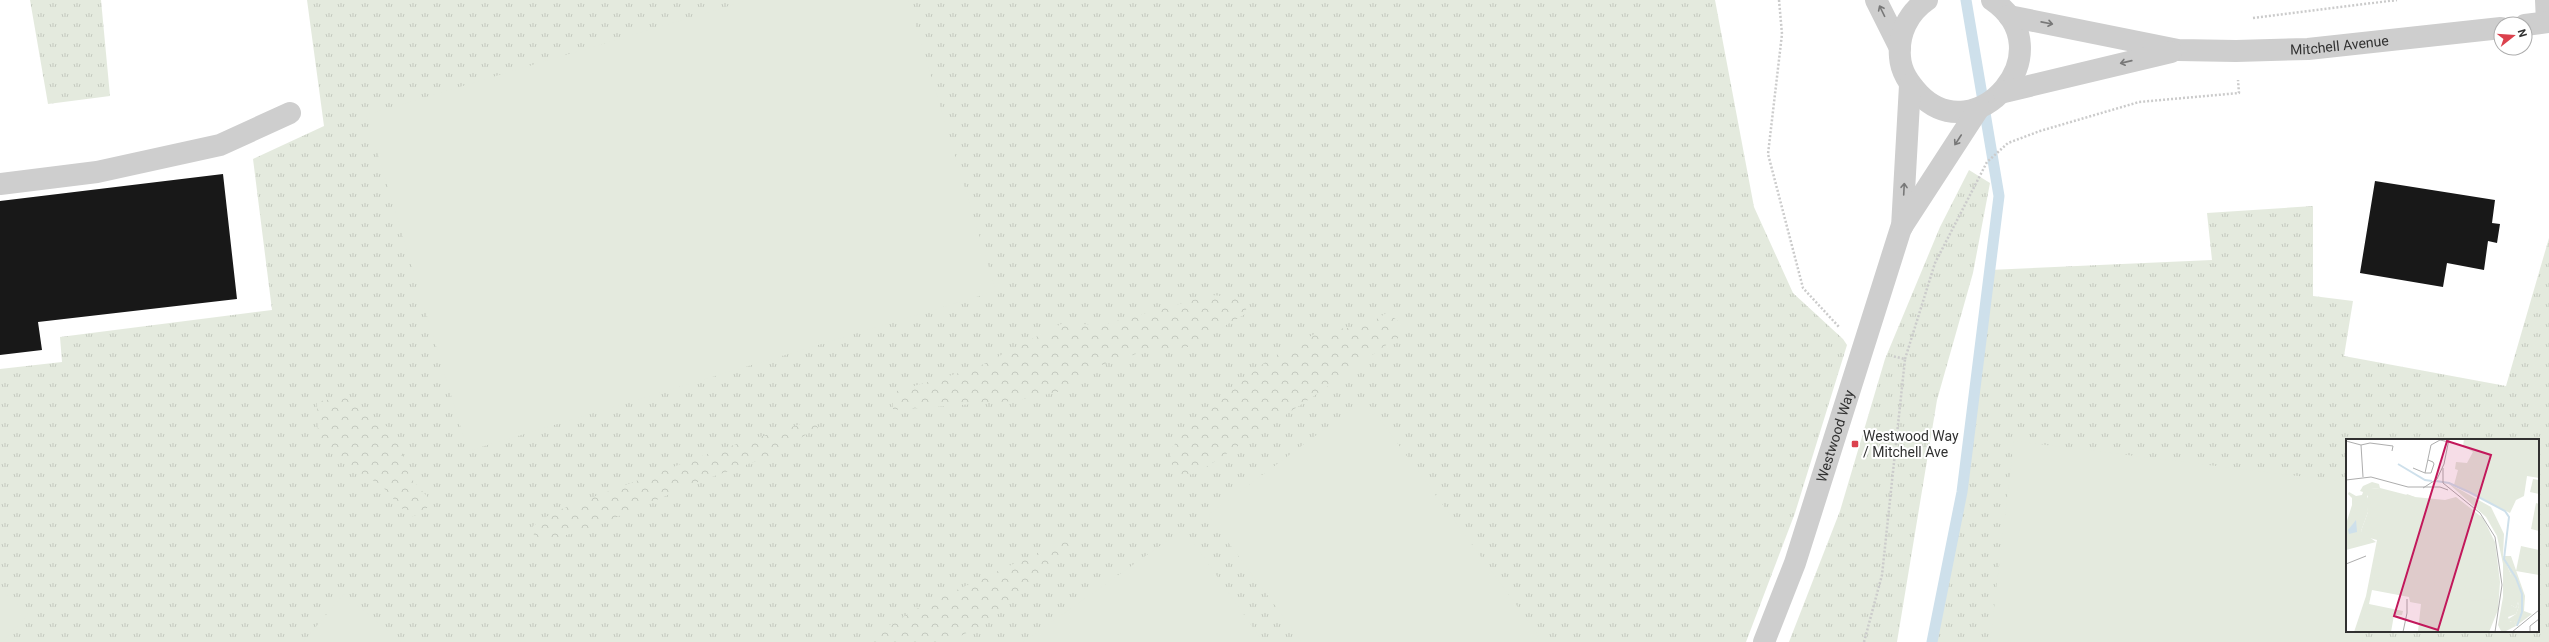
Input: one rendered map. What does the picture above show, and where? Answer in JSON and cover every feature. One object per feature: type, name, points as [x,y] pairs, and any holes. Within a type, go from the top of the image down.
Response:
[{"type":"street","points":[[1876,0],[1900,48]]},
{"type":"street","points":[[1927,0],[1917,8],[1908,20],[1900,48],[1901,62],[1910,85],[1924,99],[1945,109],[1962,110],[1979,108],[2004,92],[2016,71],[2020,58],[2016,30],[2009,16],[1992,0]]},
{"type":"street","points":[[2533,24],[2548,22],[2546,0]]},
{"type":"street","name":"Mitchell Avenue","points":[[2009,16],[2178,50],[2236,51],[2308,49],[2493,29]]},
{"type":"street","name":"Mitchell Avenue","points":[[2004,92],[2178,50]]},
{"type":"street","name":"Westwood Way","points":[[1902,228],[1910,85]]},
{"type":"street","name":"Westwood Way","points":[[1764,642],[1795,563],[1862,349],[1902,228],[1979,108]]},
{"type":"street","points":[[0,184],[97,172],[220,145],[290,113]]},
{"type":"path","points":[[1779,0],[1782,34],[1768,154],[1803,288],[1862,349],[1905,359]]},
{"type":"path","points":[[2251,19],[2397,0]]},
{"type":"path","points":[[1864,642],[1882,575],[1905,359],[1935,263],[1987,162],[2008,143],[2040,131],[2139,102],[2239,93],[2236,51]]},
{"type":"green space","points":[[30,0],[101,0],[110,96],[48,104]]},
{"type":"green space","points":[[307,0],[1715,0],[1754,207],[1793,293],[1843,339],[1847,345],[1795,513],[1746,642],[0,642],[0,369],[62,362],[60,337],[272,310],[253,159],[324,126]]},
{"type":"green space","points":[[749,0],[908,0],[996,291],[468,451],[366,115]]},
{"type":"green space","points":[[1969,170],[1990,183],[1973,273],[1937,400],[1897,642],[1789,642],[1840,511],[1885,359],[1940,227]]},
{"type":"green space","points":[[2313,206],[2313,296],[2353,301],[2344,356],[2506,386],[2549,238],[2549,642],[1932,642],[1962,492],[1989,270],[2212,260],[2207,213]]},
{"type":"green space","points":[[1212,295],[1243,298],[1247,313],[1188,347],[1136,354],[1089,369],[1067,390],[1014,401],[893,410],[893,392],[976,368],[1063,323],[1102,325]]},
{"type":"green space","points":[[1388,312],[1401,324],[1401,337],[1392,341],[1314,396],[1197,473],[1182,476],[1172,466],[1170,450],[1195,420],[1269,359],[1320,331],[1365,326]]},
{"type":"green space","points":[[345,396],[397,434],[409,476],[431,501],[424,513],[410,517],[381,485],[350,467],[318,435],[317,402]]},
{"type":"green space","points":[[1365,399],[1539,636],[1531,642],[1302,642],[1208,515]]},
{"type":"green space","points":[[807,422],[814,422],[818,428],[765,458],[698,482],[596,526],[543,542],[534,536],[533,526],[554,512],[718,450]]},
{"type":"green space","points":[[2014,441],[2346,482],[2346,632],[2363,632],[2362,642],[1990,642]]},
{"type":"green space","points":[[1184,529],[1263,642],[1023,642]]},
{"type":"green space","points":[[1061,542],[1072,543],[1073,551],[1064,558],[1048,566],[985,624],[948,642],[861,642],[920,607]]},
{"type":"green space","points":[[0,589],[28,614],[3,642],[0,642]]},
{"type":"green space","points":[[344,594],[401,642],[303,642]]},
{"type":"building","points":[[223,174],[237,299],[38,322],[42,350],[0,355],[0,201]]},
{"type":"building","points":[[2375,181],[2495,200],[2492,223],[2500,224],[2497,243],[2488,241],[2484,270],[2447,263],[2443,287],[2360,273]]},
{"type":"waterway","points":[[1932,642],[1962,492],[1999,196],[1966,0]]},
{"type":"place","name":"Westwood Way / Mitchell Ave","points":[[1855,444]]}]
